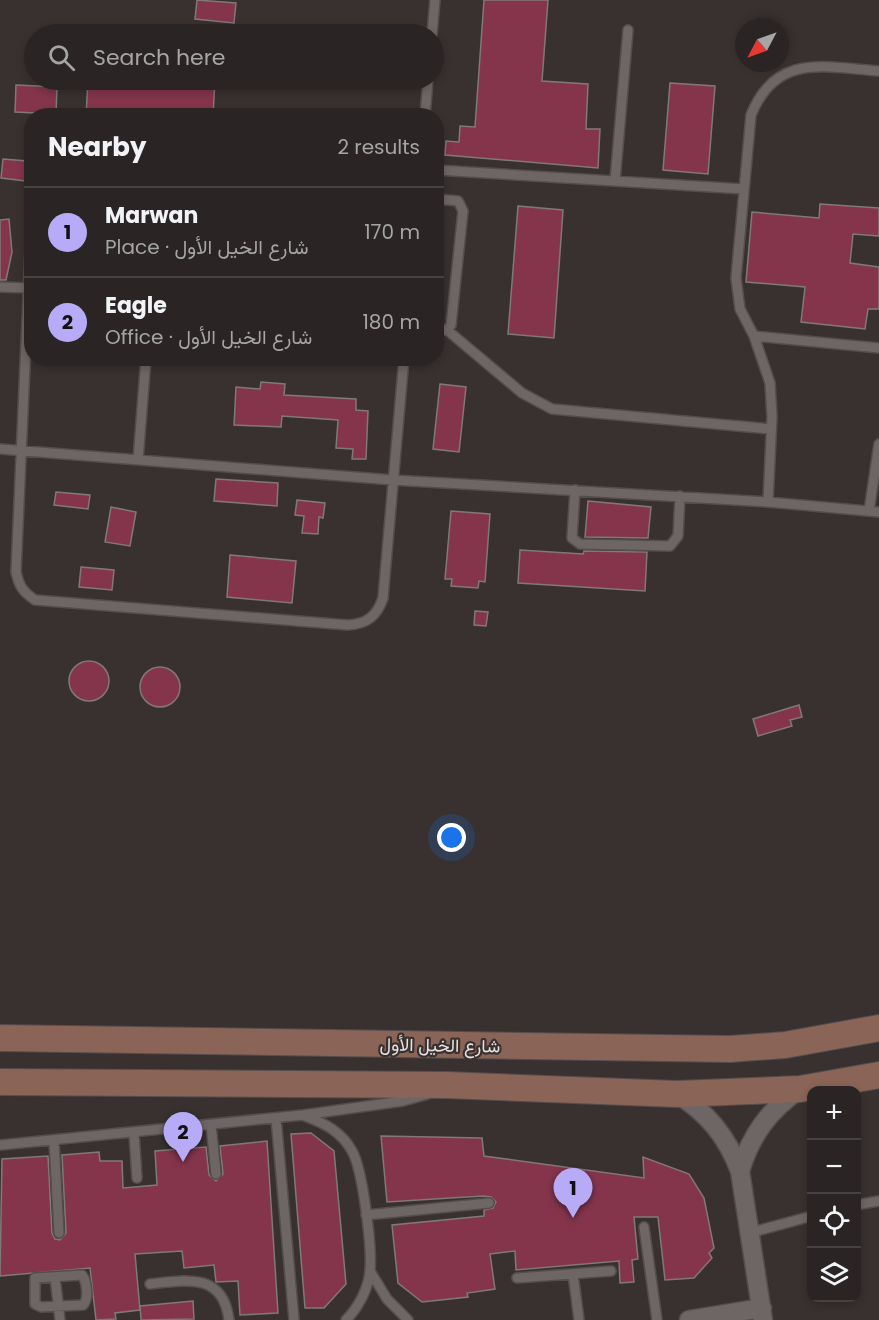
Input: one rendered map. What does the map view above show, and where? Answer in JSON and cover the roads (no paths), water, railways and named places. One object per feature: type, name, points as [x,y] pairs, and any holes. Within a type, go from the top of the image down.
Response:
[{"type":"main road","name":"شارع الخيل الأول","points":[[0,1038],[729,1048],[796,1043],[879,1028]]},
{"type":"main road","points":[[0,1082],[446,1085],[677,1094],[800,1089],[879,1075]]},
{"type":"street","points":[[740,1171],[755,1132],[783,1100],[800,1089]]},
{"type":"street","points":[[677,1094],[695,1105],[723,1134],[740,1171],[752,1255],[756,1314],[689,1320]]},
{"type":"lane","points":[[433,24],[435,0]]},
{"type":"lane","points":[[615,181],[628,30]]},
{"type":"lane","points":[[768,502],[770,383],[754,336],[746,323],[736,294],[751,115],[759,95],[775,78],[795,68],[817,66],[879,71]]},
{"type":"lane","points":[[426,108],[427,90]]},
{"type":"lane","points":[[444,170],[744,189]]},
{"type":"lane","points":[[444,199],[455,200],[462,207],[452,322],[447,330],[522,393],[552,409],[771,429]]},
{"type":"lane","points":[[0,287],[24,288]]},
{"type":"lane","points":[[754,336],[879,348]]},
{"type":"lane","points":[[26,366],[16,572],[19,584],[25,593],[35,600],[47,602],[360,624],[371,619],[379,609],[383,598],[403,366]]},
{"type":"lane","points":[[138,460],[145,366]]},
{"type":"lane","points":[[0,449],[393,480],[680,496],[874,511],[879,444]]},
{"type":"lane","points":[[575,490],[572,538],[580,544],[670,546],[678,536],[680,496]]},
{"type":"lane","points":[[0,1145],[303,1115],[414,1099],[446,1085]]},
{"type":"lane","points":[[303,1115],[322,1122],[339,1134],[352,1150],[360,1169],[370,1271],[357,1306],[346,1320]]},
{"type":"lane","points":[[276,1118],[294,1320]]},
{"type":"lane","points":[[211,1125],[216,1174]]},
{"type":"lane","points":[[134,1133],[137,1178]]},
{"type":"lane","points":[[54,1141],[59,1233]]},
{"type":"lane","points":[[861,1204],[879,1201]]},
{"type":"lane","points":[[366,1215],[489,1203]]},
{"type":"lane","points":[[749,1233],[807,1217]]},
{"type":"lane","points":[[644,1227],[657,1320]]},
{"type":"lane","points":[[370,1271],[387,1299],[408,1320]]},
{"type":"lane","points":[[517,1278],[611,1271]]},
{"type":"lane","points":[[573,1274],[579,1320]]},
{"type":"lane","points":[[82,1275],[85,1280],[85,1304],[58,1307],[39,1307],[35,1302],[35,1278],[82,1275]]},
{"type":"lane","points":[[55,1276],[60,1320]]},
{"type":"lane","points":[[150,1284],[187,1280],[203,1282],[223,1298],[229,1320]]},
{"type":"place","name":"Eagle","points":[[183,1162]]},
{"type":"place","name":"Marwan","points":[[573,1218]]}]
